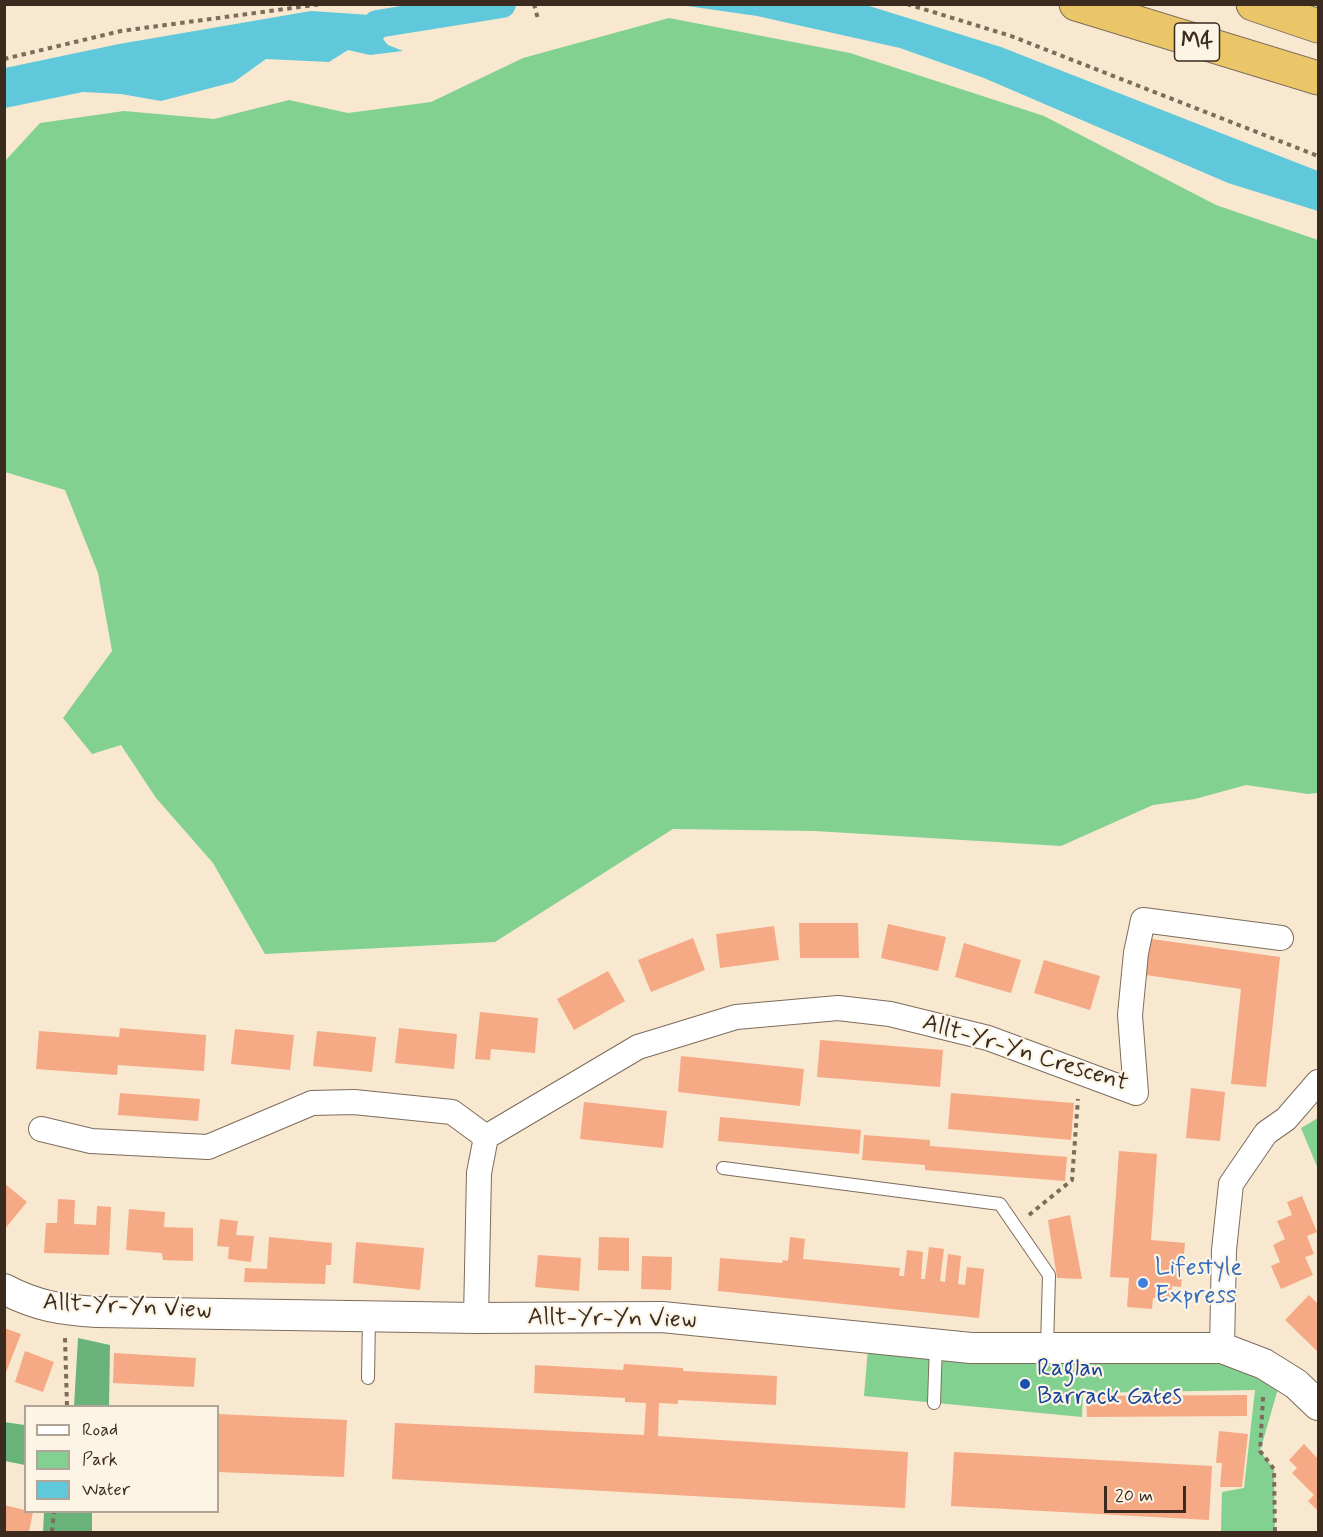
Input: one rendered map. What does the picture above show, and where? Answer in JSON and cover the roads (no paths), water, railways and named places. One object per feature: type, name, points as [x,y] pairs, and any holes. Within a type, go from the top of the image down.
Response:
[{"type":"highway","name":"M4","points":[[1076,4],[1318,78]]},
{"type":"highway","points":[[1253,4],[1318,26]]},
{"type":"street","name":"Allt-Yr-Yn Crescent","points":[[486,1137],[638,1047],[736,1017],[838,1008],[890,1014],[988,1038],[1136,1093],[1130,1015],[1136,953],[1143,920],[1281,938]]},
{"type":"street","points":[[1318,1082],[1286,1119],[1266,1133],[1231,1184],[1224,1250],[1222,1348],[1264,1364],[1296,1384],[1318,1405]]},
{"type":"street","points":[[41,1129],[91,1141],[208,1147],[312,1103],[354,1102],[452,1112],[486,1137],[479,1173],[476,1318]]},
{"type":"street","name":"Allt-Yr-Yn View","points":[[4,1289],[29,1303],[64,1310],[476,1318],[662,1317],[936,1344],[1047,1350],[1222,1348]]},
{"type":"lane","points":[[723,1168],[1000,1204],[1049,1275],[1047,1350]]},
{"type":"lane","points":[[368,1378],[369,1316]]},
{"type":"lane","points":[[934,1403],[936,1344]]},
{"type":"water","points":[[680,5],[866,5],[1001,47],[1318,171],[1318,211],[1228,183],[984,78],[900,48],[757,16]]},
{"type":"water","points":[[311,11],[415,18],[390,31],[383,39],[388,45],[403,51],[370,55],[348,50],[329,62],[266,59],[234,82],[161,101],[121,94],[83,92],[5,108],[5,68],[119,44]]},
{"type":"waterway","points":[[377,24],[502,4]]},
{"type":"place","name":"Lifestyle Express","points":[[1143,1283]]},
{"type":"place","name":"Raglan Barrack Gates","points":[[1025,1384]]}]
